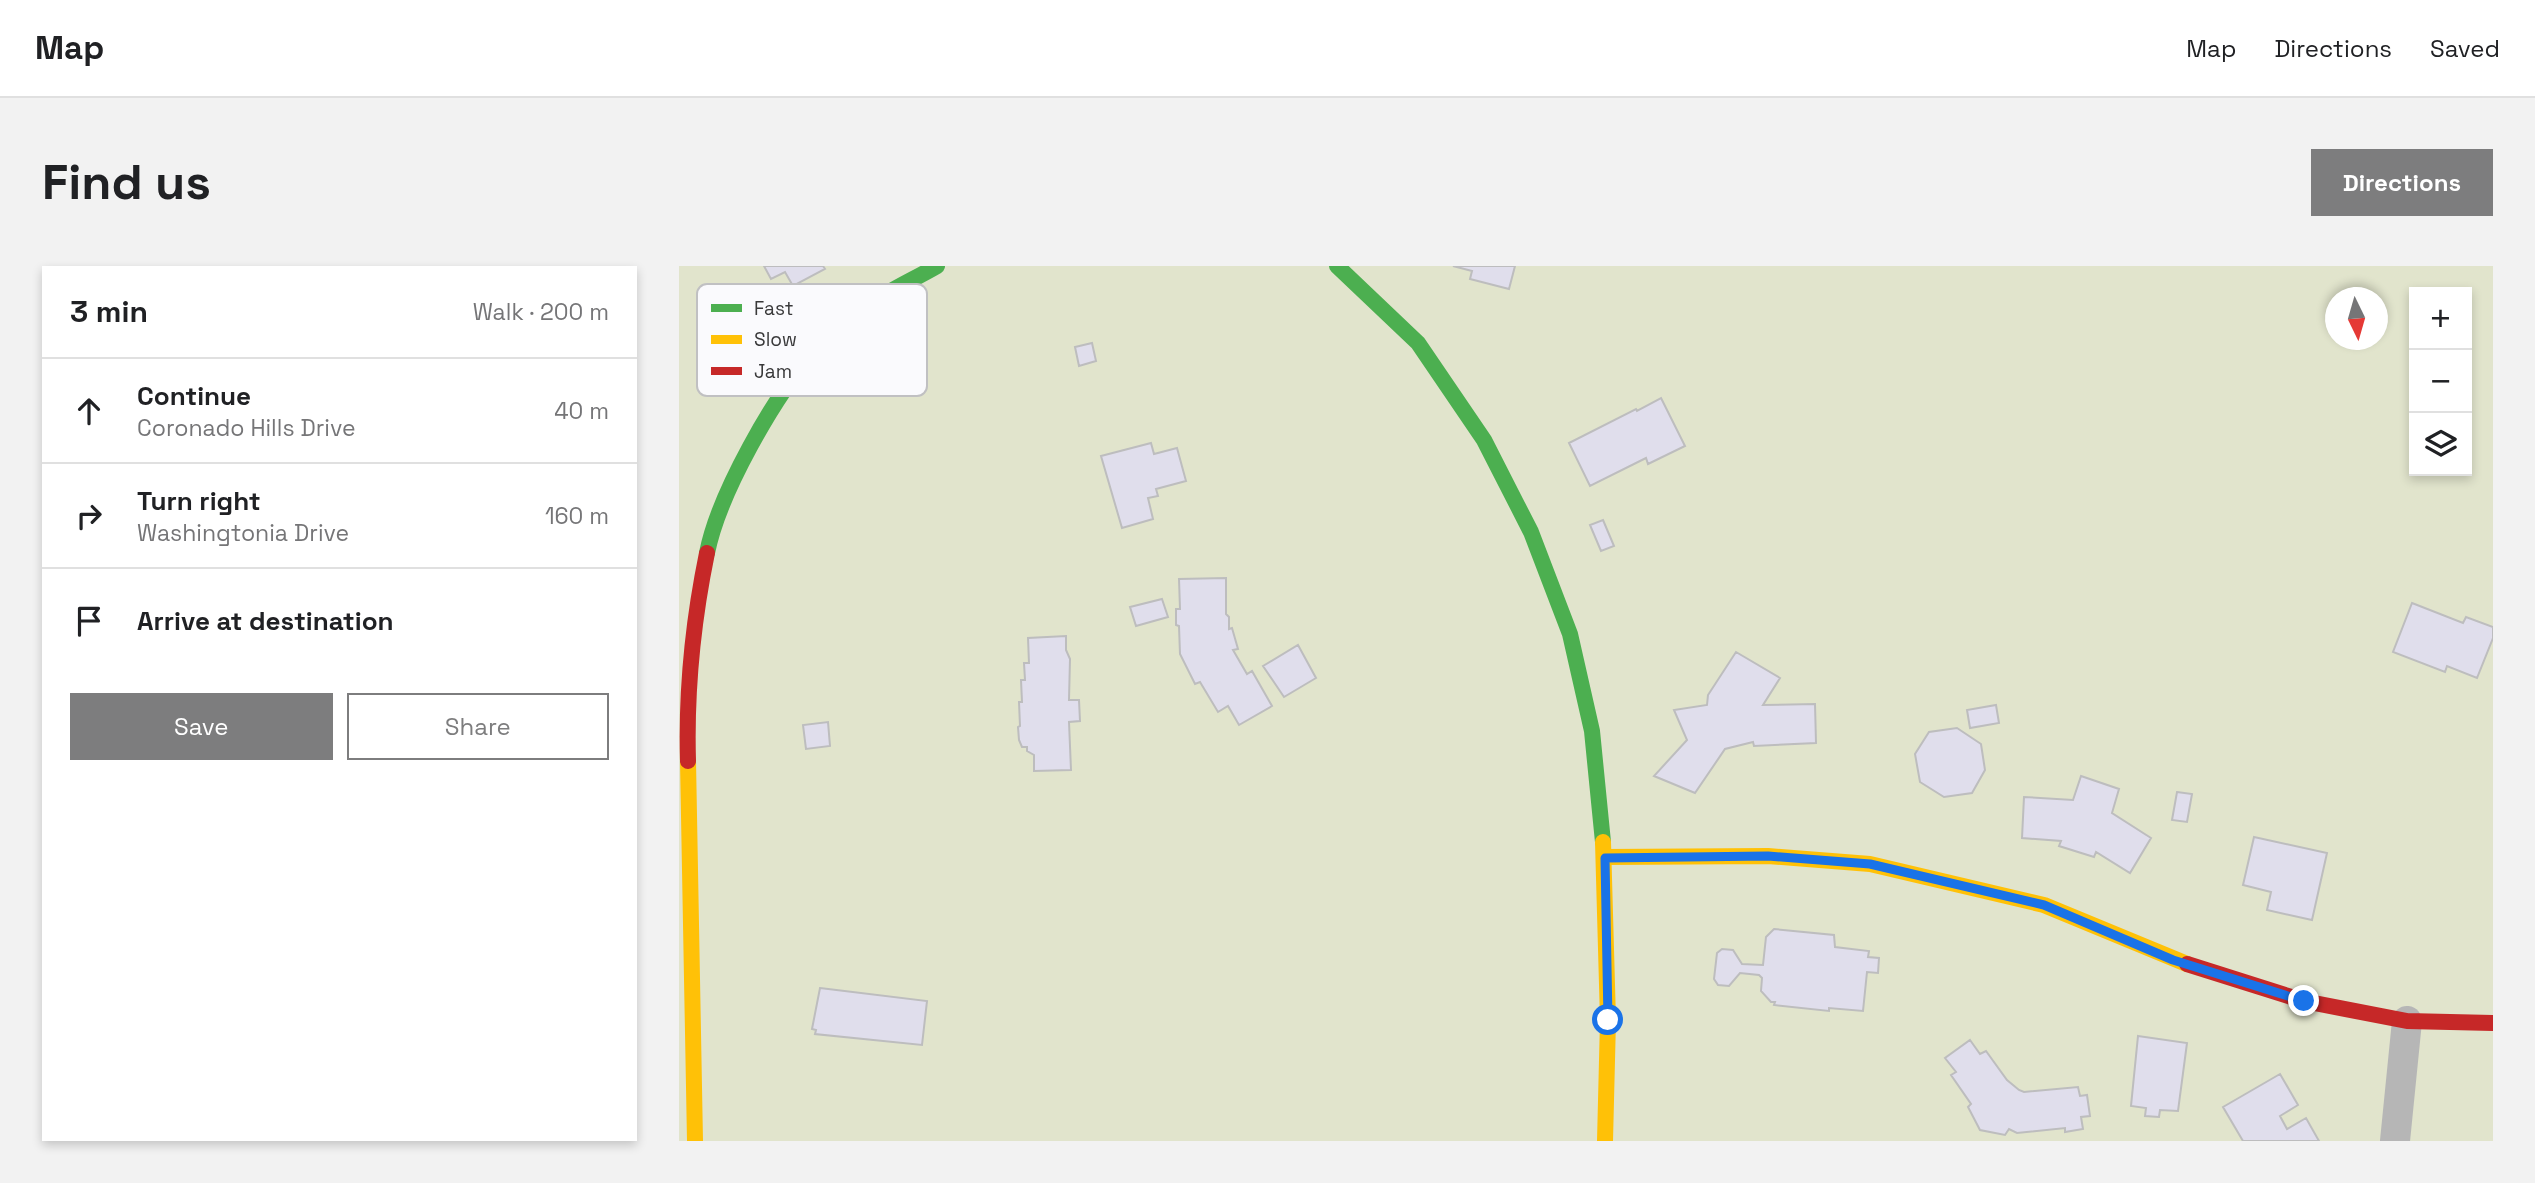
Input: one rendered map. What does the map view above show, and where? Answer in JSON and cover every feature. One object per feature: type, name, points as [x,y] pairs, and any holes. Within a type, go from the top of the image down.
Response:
[{"type":"street","points":[[905,284],[937,266]]},
{"type":"street","points":[[1337,266],[1418,343],[1484,440],[1531,532],[1570,634],[1592,731],[1605,858],[1608,1020],[1605,1141]]},
{"type":"street","points":[[695,1141],[687,723],[696,607],[710,538],[741,464],[781,396]]},
{"type":"street","points":[[1605,858],[1768,856],[1870,864],[2044,905],[2186,964],[2304,1001],[2407,1021],[2493,1023]]},
{"type":"street","points":[[2395,1141],[2407,1021]]},
{"type":"green space","points":[[679,266],[2493,266],[2493,1141],[679,1141]]},
{"type":"building","points":[[764,266],[823,266],[825,269],[797,284],[792,284],[785,272],[771,279]]},
{"type":"building","points":[[1453,266],[1515,266],[1509,289],[1470,279],[1472,271]]},
{"type":"building","points":[[1092,343],[1096,361],[1079,366],[1075,347]]},
{"type":"building","points":[[1661,398],[1685,446],[1648,464],[1646,458],[1590,486],[1569,443]]},
{"type":"building","points":[[1151,443],[1154,454],[1177,448],[1186,481],[1156,489],[1158,496],[1148,498],[1153,519],[1122,528],[1101,456]]},
{"type":"building","points":[[1603,520],[1614,546],[1601,551],[1590,525]]},
{"type":"building","points":[[1226,578],[1226,614],[1238,649],[1233,650],[1247,674],[1252,671],[1272,706],[1239,725],[1228,706],[1218,712],[1200,682],[1195,684],[1180,654],[1179,626],[1176,625],[1176,609],[1180,609],[1179,579]]},
{"type":"building","points":[[1162,599],[1168,617],[1136,626],[1130,607]]},
{"type":"building","points":[[2412,603],[2463,623],[2466,617],[2493,627],[2493,638],[2477,678],[2447,666],[2445,672],[2393,652]]},
{"type":"building","points":[[1066,636],[1066,650],[1070,659],[1069,700],[1079,700],[1080,721],[1069,722],[1071,770],[1034,771],[1034,755],[1027,751],[1027,747],[1022,747],[1018,727],[1019,702],[1022,702],[1021,680],[1025,680],[1024,663],[1029,663],[1028,638]]},
{"type":"building","points":[[1298,645],[1316,678],[1284,697],[1263,666]]},
{"type":"building","points":[[1736,652],[1780,678],[1763,705],[1815,704],[1816,743],[1754,746],[1753,742],[1725,749],[1695,793],[1654,776],[1687,740],[1674,710],[1707,705],[1708,695]]},
{"type":"building","points":[[1996,705],[1999,723],[1970,728],[1967,710]]},
{"type":"building","points":[[828,722],[830,746],[806,749],[803,725]]},
{"type":"building","points":[[1957,728],[1981,744],[1985,770],[1972,793],[1944,797],[1920,782],[1915,754],[1929,732]]},
{"type":"building","points":[[2081,776],[2119,789],[2112,813],[2151,838],[2130,873],[2096,852],[2094,857],[2059,846],[2061,841],[2022,838],[2024,797],[2073,800]]},
{"type":"building","points":[[2177,792],[2192,794],[2187,822],[2172,820]]},
{"type":"building","points":[[2254,837],[2327,853],[2312,920],[2267,910],[2271,892],[2243,885]]},
{"type":"building","points":[[1774,929],[1834,935],[1835,947],[1869,951],[1868,957],[1879,958],[1878,973],[1867,972],[1863,1011],[1829,1008],[1829,1011],[1774,1005],[1775,1002],[1771,1002],[1761,991],[1762,978],[1759,975],[1740,973],[1729,986],[1718,985],[1714,979],[1717,953],[1722,949],[1733,950],[1742,964],[1763,965],[1766,937]]},
{"type":"building","points":[[820,988],[927,1001],[922,1045],[815,1034],[816,1030],[812,1029]]},
{"type":"building","points":[[2138,1036],[2187,1043],[2178,1111],[2160,1110],[2159,1117],[2145,1116],[2146,1108],[2131,1106]]},
{"type":"building","points":[[1970,1040],[1980,1054],[1986,1051],[2007,1080],[2019,1090],[2024,1092],[2078,1087],[2080,1096],[2087,1095],[2090,1116],[2081,1117],[2083,1129],[2017,1133],[2009,1129],[2005,1135],[1980,1130],[1968,1107],[1971,1104],[1951,1075],[1956,1072],[1945,1058]]},
{"type":"building","points":[[2280,1074],[2298,1105],[2280,1116],[2287,1129],[2306,1118],[2319,1141],[2243,1141],[2223,1107]]},
{"type":"traffic: fast","points":[[904,284],[937,266]]},
{"type":"traffic: fast","points":[[1337,266],[1418,343],[1484,440],[1531,532],[1570,634],[1592,731],[1603,842]]},
{"type":"traffic: fast","points":[[707,553],[713,529],[736,475],[781,396]]},
{"type":"traffic: slow","points":[[688,761],[695,1141]]},
{"type":"traffic: slow","points":[[1603,842],[1608,1020],[1605,1141]]},
{"type":"traffic: slow","points":[[1605,857],[1768,856],[1870,864],[2044,905],[2187,964]]},
{"type":"traffic: jam","points":[[688,761],[691,656],[707,553]]},
{"type":"traffic: jam","points":[[2187,964],[2304,1001],[2407,1021],[2493,1023]]},
{"type":"route","points":[[1608,1020],[1605,858],[1768,856],[1870,864],[2044,905],[2173,960],[2304,1001]]}]
